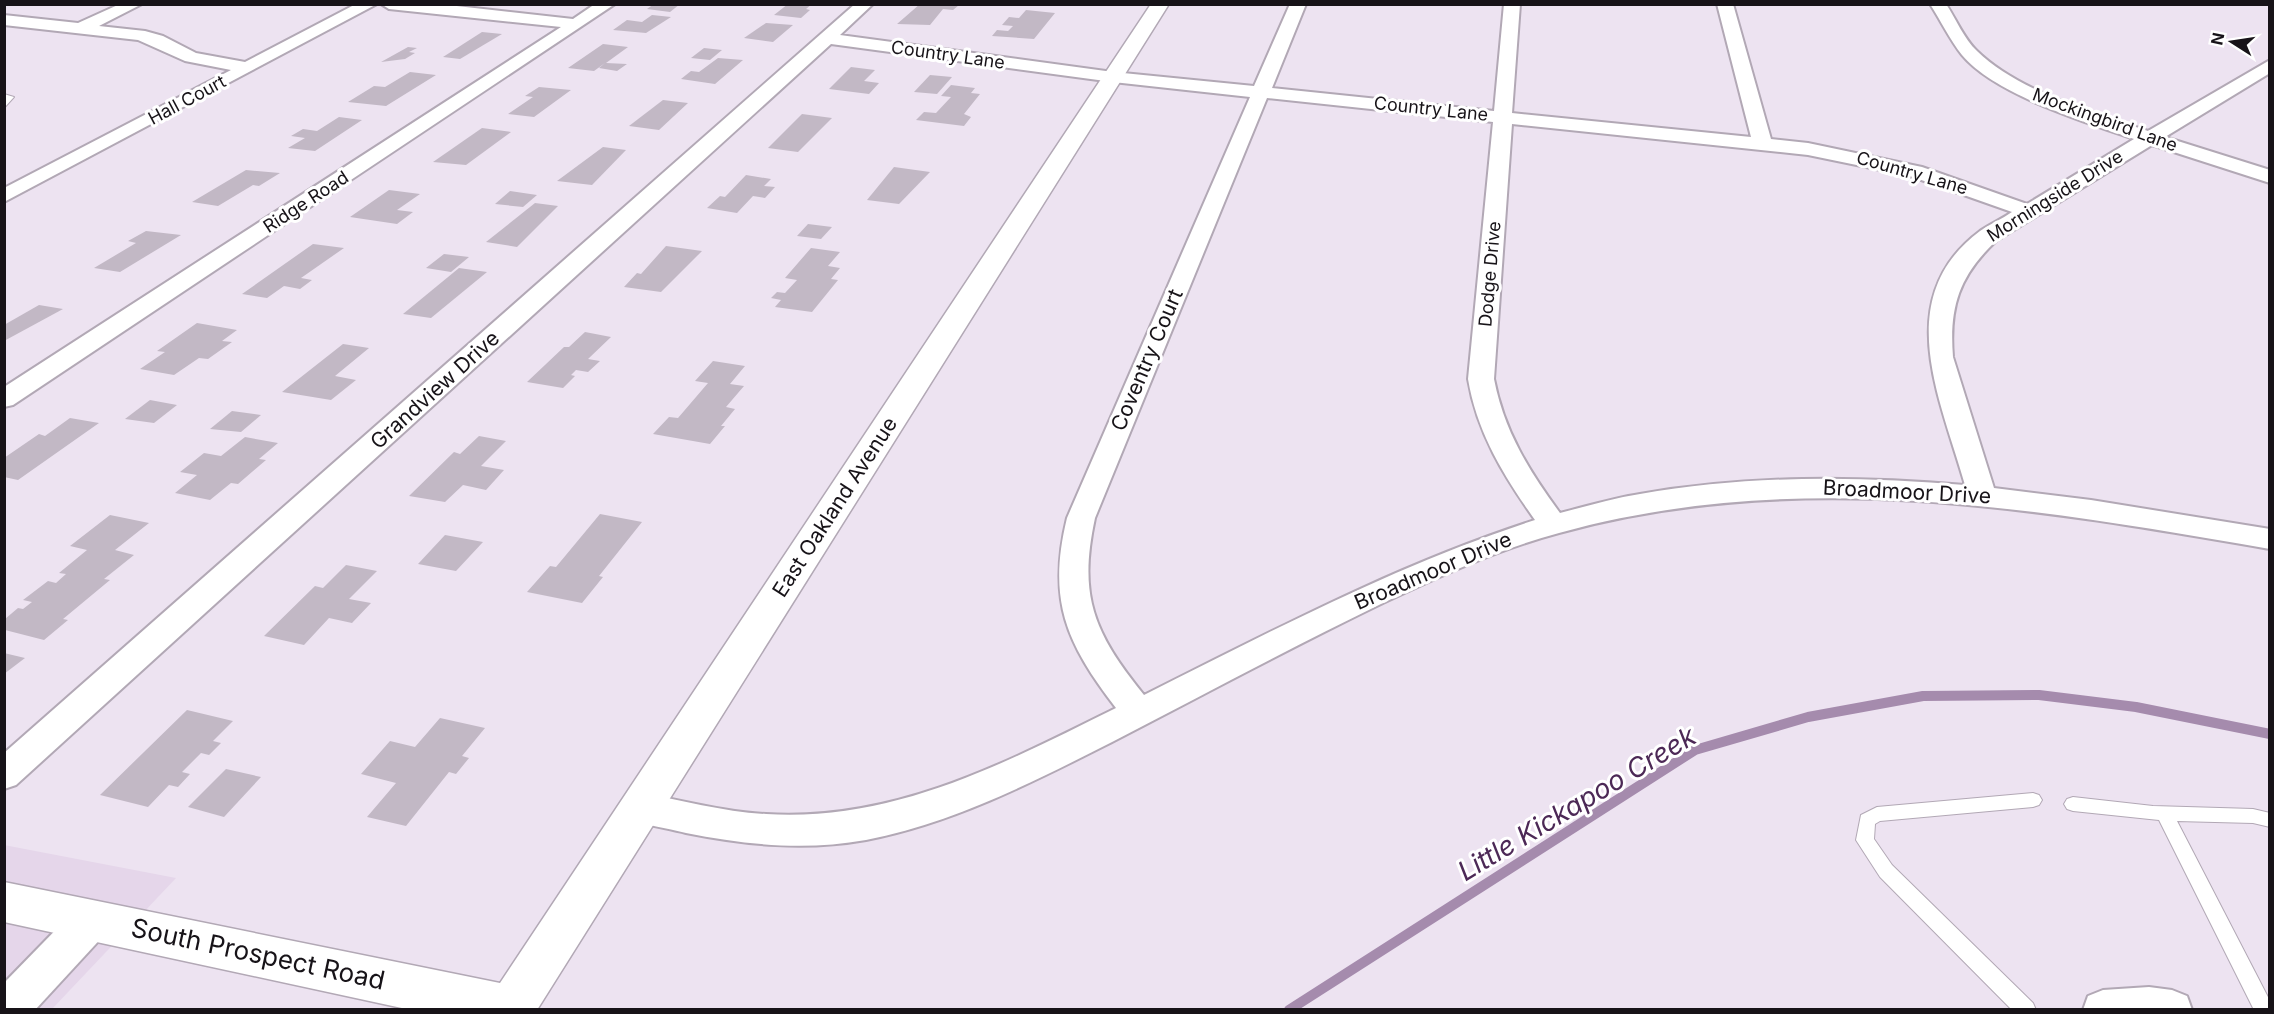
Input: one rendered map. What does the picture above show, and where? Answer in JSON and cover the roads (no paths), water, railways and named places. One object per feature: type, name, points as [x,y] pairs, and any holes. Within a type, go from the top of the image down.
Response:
[{"type":"main road","name":"East Oakland Avenue","points":[[510,1009],[1160,4]]},
{"type":"main road","name":"South Prospect Road","points":[[4,902],[510,1009]]},
{"type":"street","points":[[81,28],[134,4]]},
{"type":"street","name":"Hall Court","points":[[4,196],[369,4]]},
{"type":"street","points":[[389,4],[577,24]]},
{"type":"street","name":"Ridge Road","points":[[4,399],[607,4]]},
{"type":"street","name":"Grandview Drive","points":[[4,776],[865,4]]},
{"type":"street","name":"Coventry Court","points":[[1139,713],[1103,669],[1092,650],[1077,613],[1071,578],[1072,547],[1085,507],[1298,4]]},
{"type":"street","name":"Dodge Drive","points":[[1512,4],[1482,387],[1497,439],[1553,524]]},
{"type":"street","points":[[1725,4],[1762,143]]},
{"type":"street","name":"Mockingbird Lane","points":[[1938,4],[1963,46],[1991,71],[2057,105],[2270,177]]},
{"type":"street","points":[[4,20],[139,35],[157,40],[190,57],[248,68]]},
{"type":"street","name":"Country Lane","points":[[827,38],[1113,77],[1762,143],[1839,154],[1899,167],[1957,184],[2028,211]]},
{"type":"street","name":"Morningside Drive","points":[[1982,494],[1941,357],[1939,332],[1941,304],[1951,278],[1970,251],[1988,236],[2270,65]]},
{"type":"street","name":"Broadmoor Drive","points":[[640,808],[764,830],[844,828],[884,822],[954,801],[1019,773],[1407,577],[1489,545],[1553,524],[1678,498],[1750,491],[1841,487],[1982,494],[2133,515],[2270,539]]},
{"type":"street","points":[[7,1010],[92,920]]},
{"type":"street","points":[[2103,1010],[2172,1010]]},
{"type":"lane","points":[[4,96],[10,97],[4,106]]},
{"type":"lane","points":[[2026,1010],[1886,871],[1865,840],[1864,832],[1867,820],[1877,814],[2033,800]]},
{"type":"lane","points":[[2073,804],[2164,813],[2253,816],[2270,820]]},
{"type":"lane","points":[[2164,813],[2264,1010]]},
{"type":"waterway","name":"Little Kickapoo Creek","points":[[1289,1010],[1695,750],[1808,717],[1923,696],[2039,695],[2136,707],[2270,734]]}]
